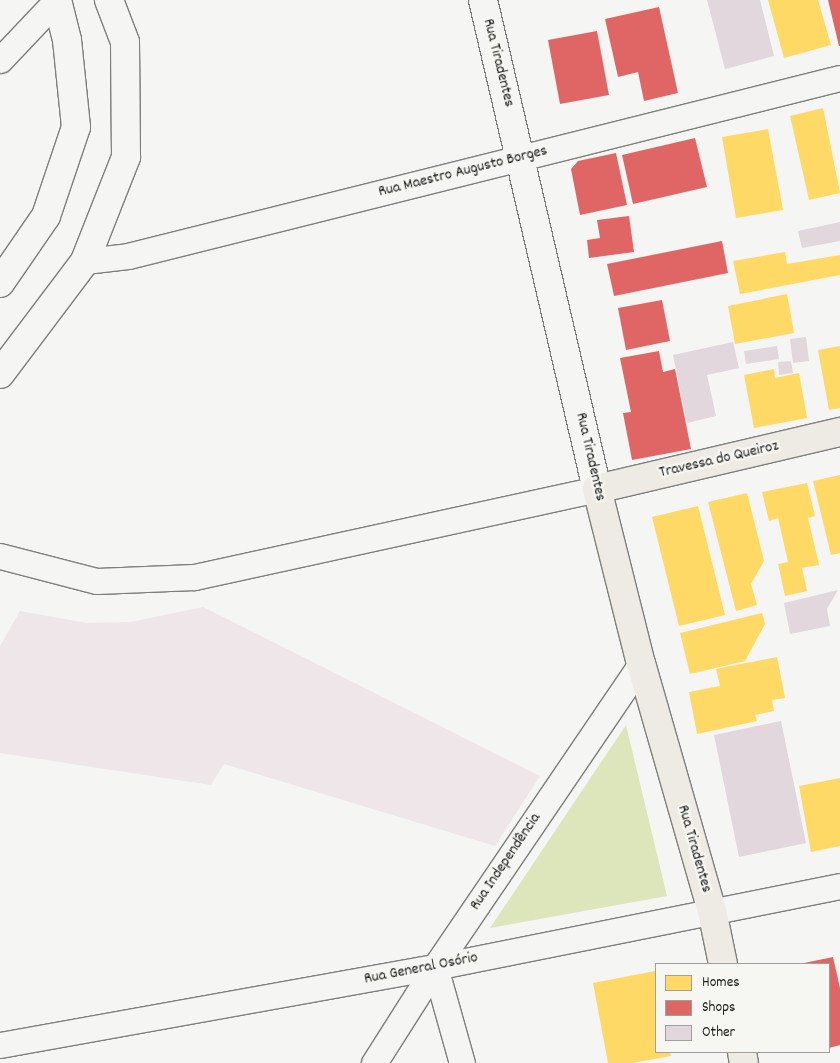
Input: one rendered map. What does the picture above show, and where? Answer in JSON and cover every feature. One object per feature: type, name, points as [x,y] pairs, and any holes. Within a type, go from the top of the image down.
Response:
[{"type":"main road","name":"Travessa do Queiroz","points":[[597,489],[840,432]]},
{"type":"main road","name":"Rua Tiradentes","points":[[597,489],[641,664],[712,911],[723,963]]},
{"type":"street","points":[[0,60],[57,0]]},
{"type":"street","points":[[0,283],[46,216],[76,127],[67,40],[57,0]]},
{"type":"street","points":[[0,374],[85,261],[126,156],[125,42],[109,0]]},
{"type":"street","name":"Rua Tiradentes","points":[[483,0],[522,158],[597,489]]},
{"type":"street","name":"Rua Maestro Augusto Borges","points":[[85,261],[128,256],[840,78]]},
{"type":"street","points":[[0,556],[97,581],[194,577],[597,489]]},
{"type":"street","name":"Rua Independência","points":[[374,1063],[435,967],[641,664]]},
{"type":"street","name":"Rua General Osório","points":[[0,1046],[435,967],[840,886]]},
{"type":"street","points":[[435,967],[462,1063]]},
{"type":"shaded area","points":[[203,607],[540,776],[495,846],[224,764],[211,785],[0,753],[0,646],[20,611],[86,623],[131,622]]},
{"type":"green space","points":[[626,725],[667,896],[490,928]]},
{"type":"building: Homes","points":[[768,0],[818,0],[831,45],[784,58]]},
{"type":"building: Homes","points":[[823,108],[840,193],[809,200],[790,116]]},
{"type":"building: Homes","points":[[768,129],[783,210],[736,218],[722,137]]},
{"type":"building: Homes","points":[[785,252],[787,264],[840,255],[840,275],[740,294],[733,261]]},
{"type":"building: Homes","points":[[787,294],[794,333],[735,344],[728,306]]},
{"type":"building: Homes","points":[[840,346],[840,408],[829,410],[818,350]]},
{"type":"building: Homes","points":[[774,369],[775,378],[799,373],[807,418],[754,428],[744,375]]},
{"type":"building: Homes","points":[[840,475],[840,553],[831,555],[813,481]]},
{"type":"building: Homes","points":[[807,483],[815,516],[808,518],[819,565],[802,568],[807,591],[785,596],[778,564],[788,562],[778,518],[769,521],[762,492]]},
{"type":"building: Homes","points":[[747,493],[764,561],[751,584],[757,605],[736,611],[708,502]]},
{"type":"building: Homes","points":[[698,506],[725,615],[679,626],[652,517]]},
{"type":"building: Homes","points":[[762,613],[765,624],[745,661],[690,674],[680,633]]},
{"type":"building: Homes","points":[[777,657],[785,698],[772,700],[774,711],[755,715],[757,721],[697,734],[689,692],[720,686],[716,669]]},
{"type":"building: Homes","points":[[840,778],[840,846],[811,852],[799,786]]},
{"type":"building: Homes","points":[[655,971],[655,1053],[670,1053],[671,1056],[632,1063],[608,1063],[593,983]]},
{"type":"building: Shops","points":[[828,0],[840,0],[840,46],[839,46]]},
{"type":"building: Shops","points":[[659,7],[678,93],[644,101],[638,72],[618,77],[605,19]]},
{"type":"building: Shops","points":[[597,31],[609,95],[560,104],[548,40]]},
{"type":"building: Shops","points":[[695,138],[707,187],[633,204],[622,155]]},
{"type":"building: Shops","points":[[616,153],[627,205],[580,215],[571,169],[578,161]]},
{"type":"building: Shops","points":[[629,216],[634,252],[589,258],[587,240],[600,238],[597,220]]},
{"type":"building: Shops","points":[[722,241],[728,273],[614,296],[607,264]]},
{"type":"building: Shops","points":[[662,300],[670,341],[626,350],[618,308]]},
{"type":"building: Shops","points":[[659,351],[663,372],[675,369],[691,449],[632,460],[623,413],[631,412],[620,358]]},
{"type":"building: Shops","points":[[833,957],[840,988],[840,1045],[830,1048],[830,963],[804,963]]},
{"type":"building: Other","points":[[707,0],[760,0],[774,56],[725,69]]},
{"type":"building: Other","points":[[840,222],[840,241],[802,248],[798,231]]},
{"type":"building: Other","points":[[806,337],[809,361],[793,363],[790,339]]},
{"type":"building: Other","points":[[733,342],[739,368],[707,375],[716,416],[687,423],[673,355]]},
{"type":"building: Other","points":[[777,346],[779,359],[746,364],[744,351]]},
{"type":"building: Other","points":[[791,361],[793,373],[779,375],[778,362]]},
{"type":"building: Other","points":[[838,590],[827,609],[830,626],[790,634],[784,603]]},
{"type":"building: Other","points":[[781,721],[806,843],[739,857],[714,735]]}]
